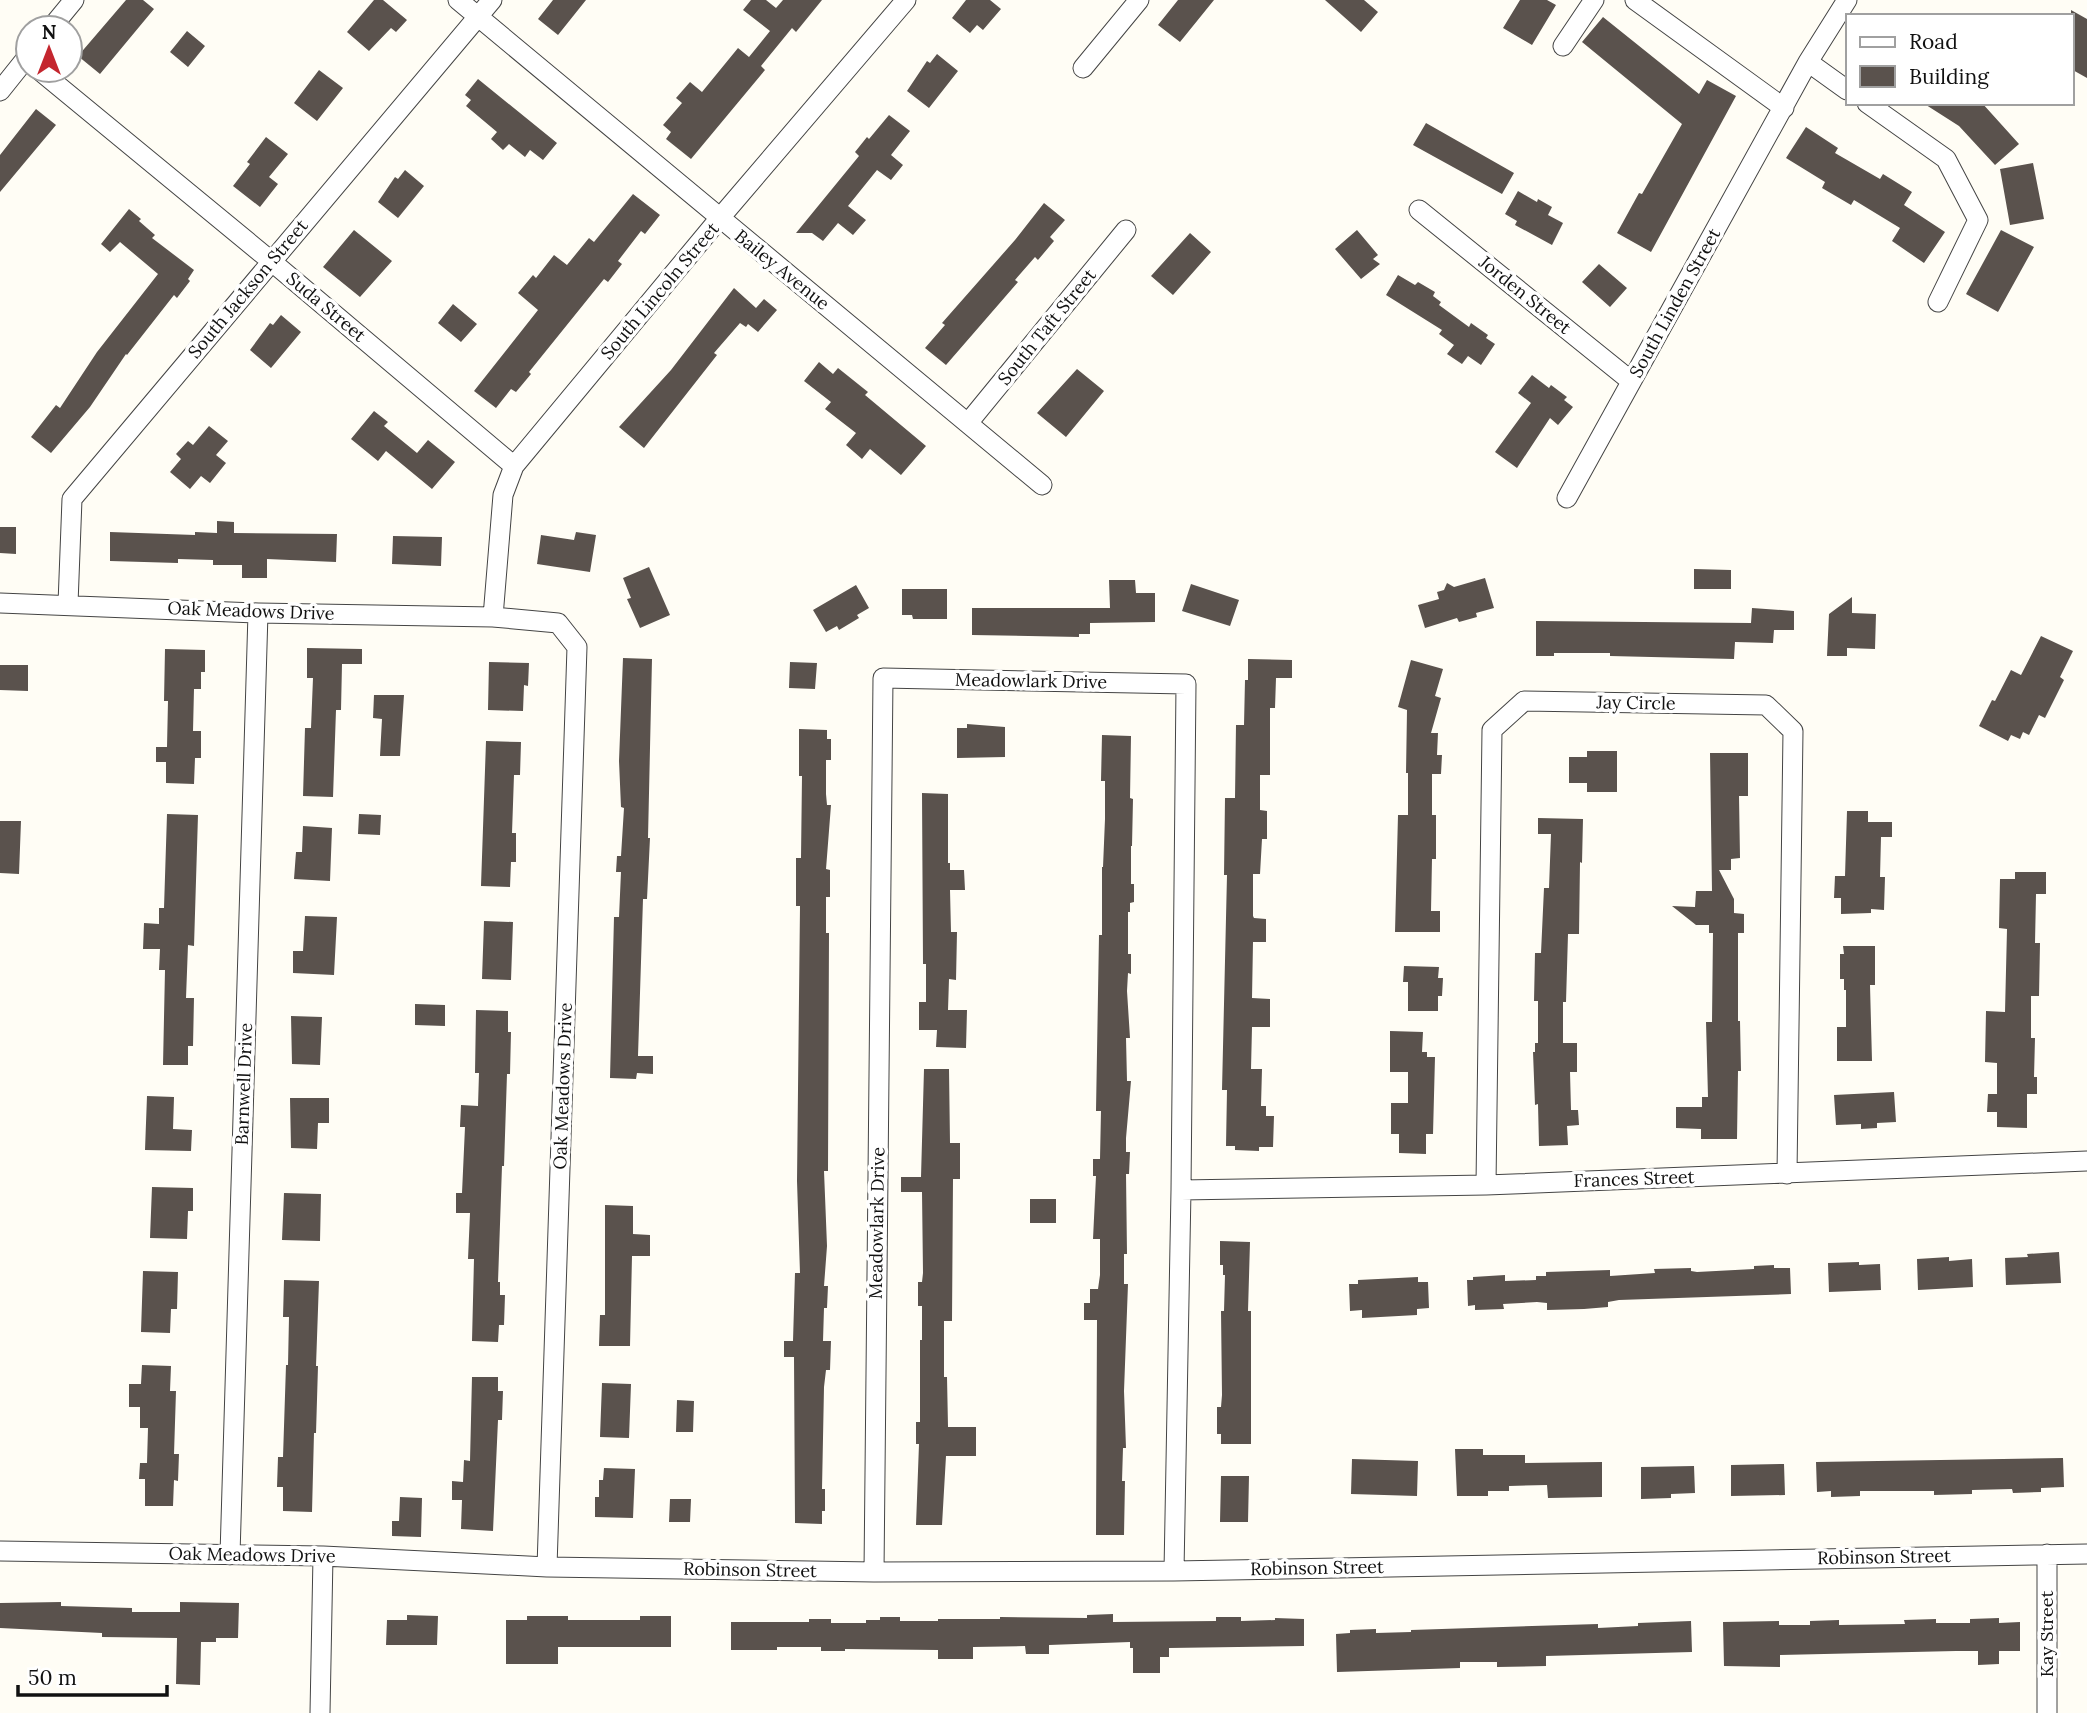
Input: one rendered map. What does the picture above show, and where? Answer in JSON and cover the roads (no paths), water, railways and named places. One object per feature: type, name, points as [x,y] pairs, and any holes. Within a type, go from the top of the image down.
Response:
[{"type":"street","points":[[62,14],[74,0]]},
{"type":"street","name":"Bailey Avenue","points":[[458,0],[1042,485]]},
{"type":"street","name":"South Jackson Street","points":[[68,604],[72,499],[492,0]]},
{"type":"street","name":"South Lincoln Street","points":[[494,617],[503,495],[514,466],[719,219],[906,0]]},
{"type":"street","points":[[1083,68],[1139,0]]},
{"type":"street","points":[[1563,46],[1594,0]]},
{"type":"street","points":[[1635,0],[1784,108]]},
{"type":"street","name":"South Linden Street","points":[[1567,498],[1808,62],[1847,0]]},
{"type":"street","points":[[1808,62],[1846,89]]},
{"type":"street","points":[[0,91],[14,77]]},
{"type":"street","name":"Suda Street","points":[[58,84],[514,466]]},
{"type":"street","points":[[1870,105],[1947,159],[1978,220],[1938,302]]},
{"type":"street","name":"Jorden Street","points":[[1419,209],[1631,381]]},
{"type":"street","name":"South Taft Street","points":[[968,423],[1126,230]]},
{"type":"street","name":"Oak Meadows Drive","points":[[0,603],[258,613],[494,617],[558,623],[577,647],[547,1567],[323,1556],[0,1551]]},
{"type":"street","name":"Barnwell Drive","points":[[230,1555],[258,613]]},
{"type":"street","name":"Meadowlark Drive","points":[[874,1572],[883,678],[1186,684],[1174,1571]]},
{"type":"street","name":"Jay Circle","points":[[1486,1185],[1492,730],[1524,701],[1766,705],[1793,731],[1787,1174]]},
{"type":"street","name":"Frances Street","points":[[1181,1190],[1486,1185],[2087,1161]]},
{"type":"street","name":"Kay Street","points":[[2047,1713],[2048,1554]]},
{"type":"street","name":"Robinson Street","points":[[547,1567],[874,1572],[1174,1571],[2087,1554]]},
{"type":"street","points":[[320,1713],[323,1556]]}]
